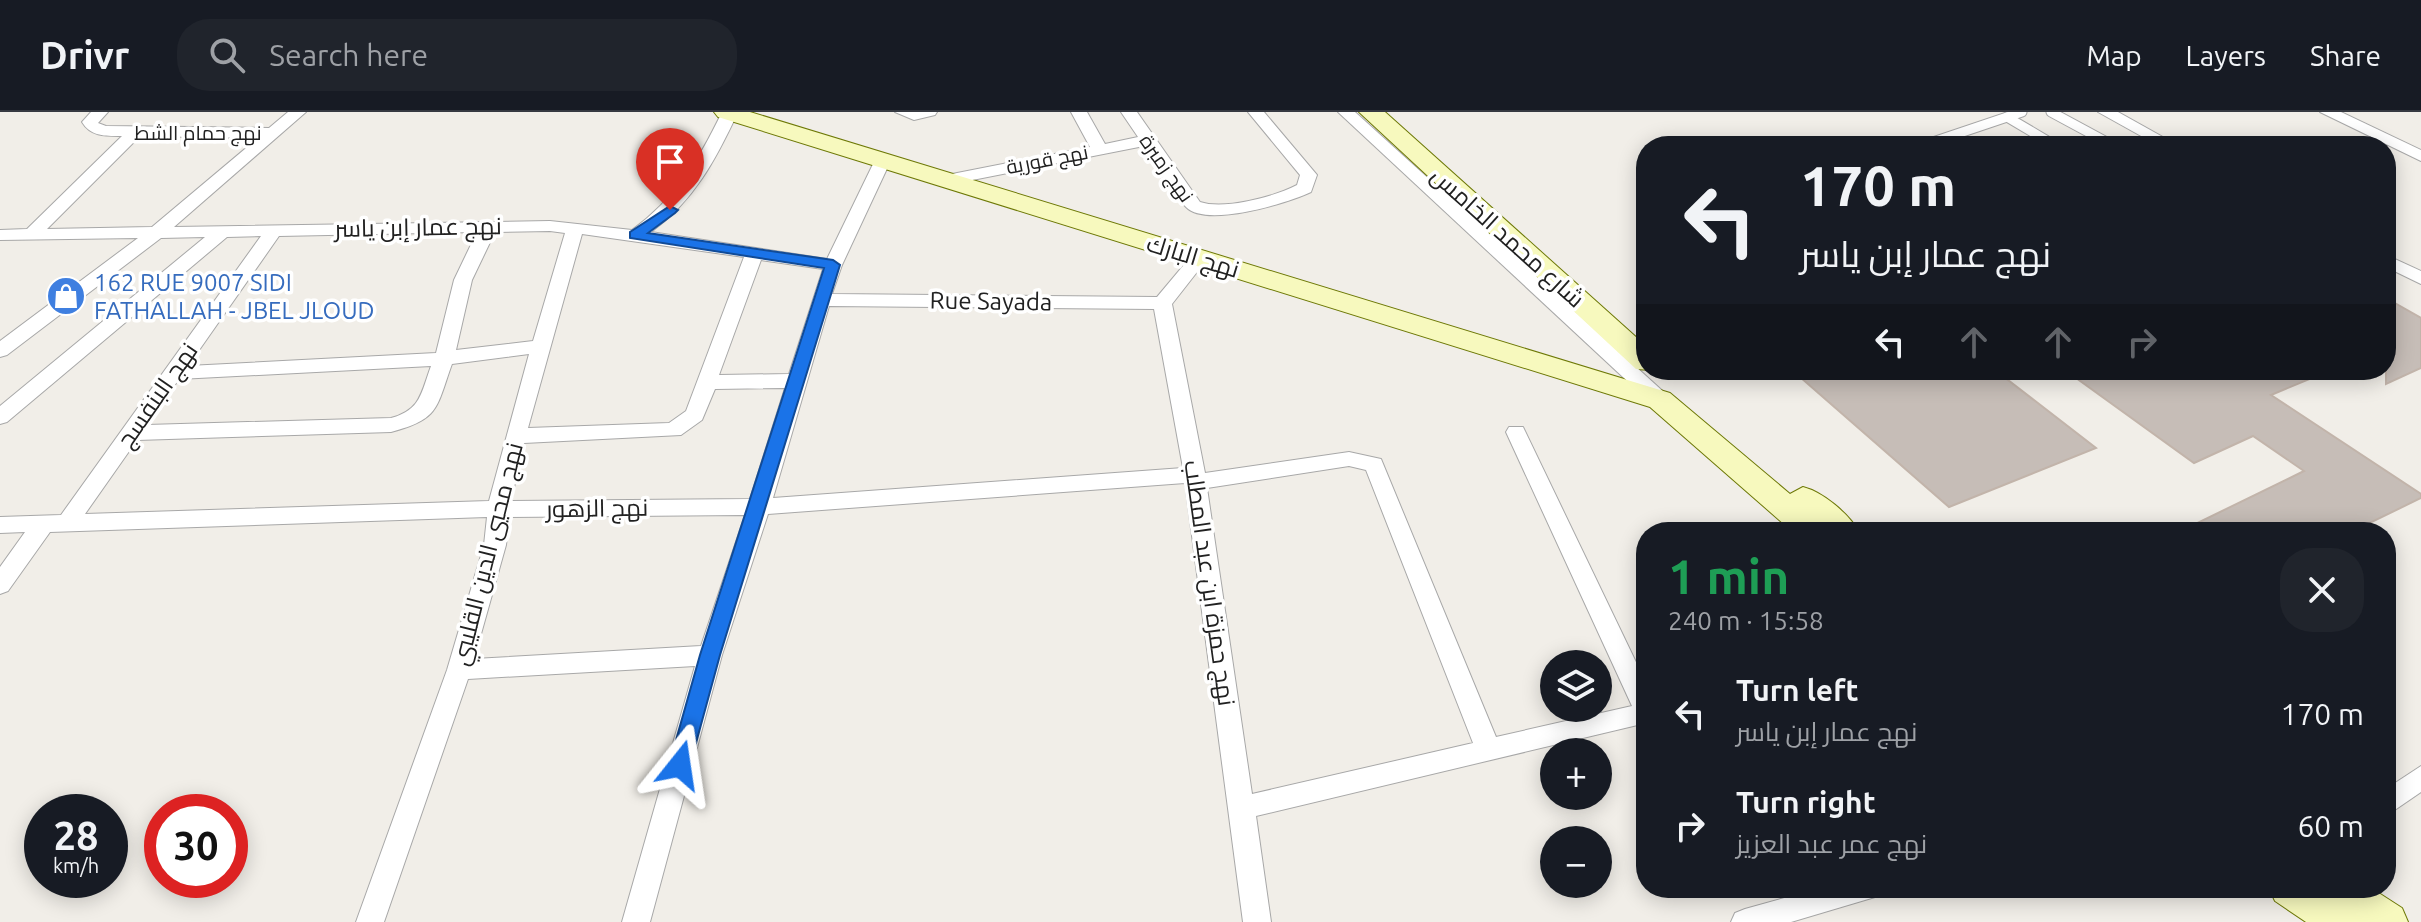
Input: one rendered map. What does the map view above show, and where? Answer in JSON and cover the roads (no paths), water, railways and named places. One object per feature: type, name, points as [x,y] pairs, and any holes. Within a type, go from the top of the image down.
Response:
[{"type":"street","name":"نهج حمام الشط","points":[[100,112],[90,122],[93,127],[135,132],[275,133]]},
{"type":"street","points":[[0,351],[157,232],[298,112]]},
{"type":"street","points":[[636,235],[686,195],[729,112]]},
{"type":"street","name":"نهج البارك","points":[[729,112],[1199,258],[1636,379]]},
{"type":"street","points":[[904,113],[929,112]]},
{"type":"street","points":[[1079,112],[1100,149]]},
{"type":"street","name":"نهج زمبرة","points":[[1129,112],[1194,206],[1213,212],[1299,193],[1308,182],[1309,175],[1256,112]]},
{"type":"street","points":[[1346,112],[1636,367]]},
{"type":"street","name":"شارع محمد الخامس","points":[[1371,112],[1636,353]]},
{"type":"street","points":[[2106,112],[2152,136]]},
{"type":"street","points":[[2328,112],[2379,136]]},
{"type":"street","points":[[32,234],[135,132]]},
{"type":"street","name":"نهج قورية","points":[[947,180],[1148,140]]},
{"type":"street","points":[[2396,144],[2421,156]]},
{"type":"street","points":[[636,922],[710,655],[759,507],[821,300],[833,265],[883,160]]},
{"type":"street","points":[[131,433],[398,424],[414,419],[425,409],[444,358],[463,280],[489,226]]},
{"type":"street","name":"نهج عمار إبن ياسر","points":[[0,235],[575,227],[833,265]]},
{"type":"street","name":"نهج محيي الدين القليبي","points":[[370,922],[459,670],[495,545],[498,509],[516,436],[575,227]]},
{"type":"street","name":"نهج البنفسج","points":[[68,522],[274,230]]},
{"type":"street","points":[[0,417],[223,231]]},
{"type":"street","points":[[516,436],[674,430],[695,415],[710,382],[754,253]]},
{"type":"street","points":[[1162,303],[1199,258]]},
{"type":"street","points":[[2396,265],[2421,278]]},
{"type":"street","name":"Rue Sayada","points":[[821,300],[1162,303]]},
{"type":"street","name":"نهج حمزة ابن عبد المطلب","points":[[1162,303],[1189,434],[1257,922]]},
{"type":"street","points":[[173,373],[341,367],[541,346]]},
{"type":"street","points":[[710,382],[797,381]]},
{"type":"street","points":[[1657,385],[1803,522]]},
{"type":"street","points":[[1657,385],[1830,522]]},
{"type":"street","points":[[1516,432],[1636,690]]},
{"type":"street","name":"نهج الزهور","points":[[0,525],[498,509],[759,507],[1194,478],[1349,459],[1374,464],[1489,751]]},
{"type":"street","points":[[0,585],[43,524]]},
{"type":"street","points":[[459,670],[710,655]]},
{"type":"street","points":[[1242,808],[1636,714]]},
{"type":"street","points":[[2396,796],[2421,777]]},
{"type":"street","points":[[1745,922],[1792,898]]},
{"type":"street","points":[[2304,898],[2340,922]]},
{"type":"street","points":[[2358,898],[2383,909]]},
{"type":"lane","points":[[1951,136],[2022,112]]},
{"type":"lane","points":[[2051,112],[2095,136]]},
{"type":"lane","points":[[2007,117],[2039,136]]},
{"type":"place","name":"162 RUE 9007 SIDI FATHALLAH - JBEL JLOUD","points":[[66,296]]}]
